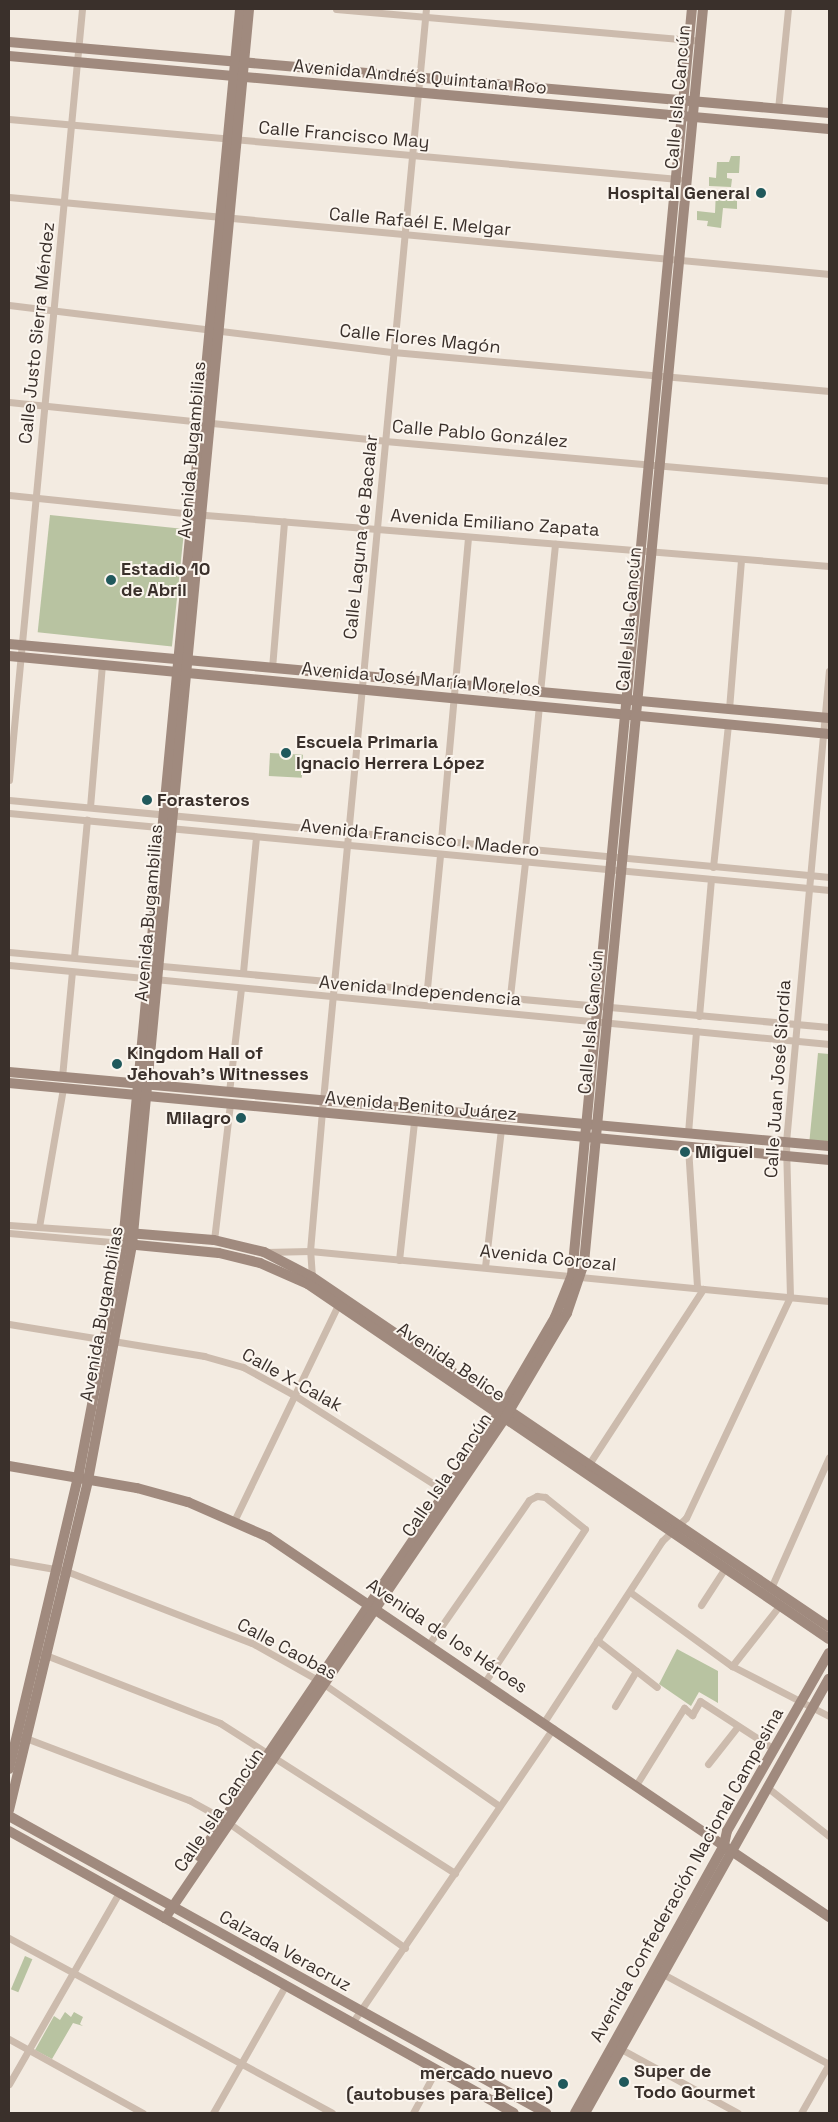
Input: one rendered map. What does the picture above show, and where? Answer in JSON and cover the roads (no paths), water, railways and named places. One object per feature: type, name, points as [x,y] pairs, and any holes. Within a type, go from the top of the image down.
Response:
[{"type":"main road","name":"Avenida Bugambilias","points":[[240,9],[240,62]]},
{"type":"main road","name":"Avenida Bugambilias","points":[[9,1810],[21,1737],[62,1570],[114,1340],[128,1239],[144,1096],[238,77],[249,9]]},
{"type":"main road","name":"Calle Isla Cancún","points":[[162,1916],[552,1340],[574,1297],[592,1138],[688,117],[694,40],[692,9]]},
{"type":"main road","name":"Calle Isla Cancún","points":[[694,40],[702,9]]},
{"type":"main road","name":"Avenida Andrés Quintana Roo","points":[[9,42],[829,114]]},
{"type":"main road","name":"Avenida Andrés Quintana Roo","points":[[9,56],[829,129]]},
{"type":"main road","name":"Calle Isla Cancún","points":[[674,262],[678,179],[688,117]]},
{"type":"main road","name":"Avenida José María Morelos","points":[[9,644],[827,718]]},
{"type":"main road","name":"Avenida José María Morelos","points":[[9,656],[826,733]]},
{"type":"main road","name":"Avenida Benito Juárez","points":[[9,1072],[829,1146]]},
{"type":"main road","name":"Avenida Benito Juárez","points":[[9,1083],[829,1160]]},
{"type":"main road","name":"Avenida Bugambilias","points":[[83,1479],[103,1338],[128,1239]]},
{"type":"main road","name":"Avenida Belice","points":[[128,1239],[214,1240],[264,1252],[312,1277],[340,1302]]},
{"type":"main road","name":"Avenida Belice","points":[[128,1239],[219,1253],[260,1263],[308,1284],[340,1302],[675,1528],[772,1588],[829,1627]]},
{"type":"main road","name":"Avenida Belice","points":[[504,1412],[590,1464],[725,1568],[829,1639]]},
{"type":"main road","name":"Avenida de los Héroes","points":[[9,1466],[137,1488],[188,1502],[268,1537],[373,1606],[829,1916]]},
{"type":"main road","name":"Avenida Confederación Nacional Campesina","points":[[729,1848],[727,1830],[829,1653]]},
{"type":"main road","name":"Avenida Confederación Nacional Campesina","points":[[585,2113],[621,2049],[681,1933],[729,1848],[768,1788],[829,1679]]},
{"type":"main road","name":"Avenida Bugambilias","points":[[9,1769],[21,1737]]},
{"type":"main road","name":"Calzada Veracruz","points":[[9,1816],[546,2113]]},
{"type":"main road","name":"Calzada Veracruz","points":[[9,1831],[514,2113]]},
{"type":"main road","name":"Avenida Confederación Nacional Campesina","points":[[575,2113],[658,1977]]},
{"type":"street","name":"Calle Justo Sierra Méndez","points":[[9,780],[82,9]]},
{"type":"street","points":[[336,9],[694,40]]},
{"type":"street","name":"Calle Laguna de Bacalar","points":[[312,1277],[310,1251],[322,1100],[393,352],[406,236],[426,9]]},
{"type":"street","points":[[778,109],[788,9]]},
{"type":"street","name":"Calle Francisco May","points":[[9,119],[232,141],[678,179]]},
{"type":"street","name":"Calle Rafaél E. Melgar","points":[[9,197],[674,262],[829,274]]},
{"type":"street","name":"Calle Flores Magón","points":[[9,305],[215,332],[393,352],[663,378],[829,391]]},
{"type":"street","name":"Calle Pablo González","points":[[9,402],[385,441],[829,481]]},
{"type":"street","name":"Avenida Emiliano Zapata","points":[[9,495],[284,522],[829,566]]},
{"type":"street","points":[[272,668],[284,522]]},
{"type":"street","points":[[441,840],[468,537]]},
{"type":"street","points":[[540,692],[555,544]]},
{"type":"street","points":[[729,709],[741,560]]},
{"type":"street","points":[[90,807],[102,665]]},
{"type":"street","name":"Calle Juan José Siordia","points":[[544,1722],[597,1640],[675,1528],[790,1297],[786,1142],[809,875],[826,733],[829,671]]},
{"type":"street","points":[[525,848],[539,706]]},
{"type":"street","points":[[713,868],[728,724]]},
{"type":"street","name":"Avenida Francisco I. Madero","points":[[9,800],[349,831],[713,868],[829,877]]},
{"type":"street","name":"Avenida Francisco I. Madero","points":[[9,812],[617,872],[829,890]]},
{"type":"street","points":[[74,957],[87,820]]},
{"type":"street","points":[[243,972],[256,837]]},
{"type":"street","points":[[427,988],[440,855]]},
{"type":"street","points":[[510,996],[525,863]]},
{"type":"street","points":[[699,1016],[711,880]]},
{"type":"street","name":"Avenida Independencia","points":[[9,952],[427,988],[699,1016],[829,1027]]},
{"type":"street","name":"Avenida Independencia","points":[[9,965],[333,999],[829,1044]]},
{"type":"street","points":[[62,1077],[72,972]]},
{"type":"street","points":[[229,1092],[241,989]]},
{"type":"street","points":[[688,1133],[696,1031]]},
{"type":"street","points":[[39,1227],[64,1088]]},
{"type":"street","points":[[214,1240],[230,1104]]},
{"type":"street","points":[[400,1260],[414,1121]]},
{"type":"street","points":[[486,1267],[501,1130]]},
{"type":"street","points":[[590,1464],[700,1288],[688,1147]]},
{"type":"street","name":"Avenida Belice","points":[[9,1225],[39,1227],[128,1239]]},
{"type":"street","name":"Avenida Belice","points":[[9,1232],[128,1239]]},
{"type":"street","name":"Avenida Corozal","points":[[264,1252],[310,1251],[829,1301]]},
{"type":"street","points":[[234,1521],[340,1302]]},
{"type":"street","name":"Calle X-Calak","points":[[9,1324],[103,1338],[226,1360],[294,1395],[449,1493]]},
{"type":"street","points":[[772,1588],[829,1456]]},
{"type":"street","points":[[429,1644],[529,1500],[537,1496],[545,1497],[585,1529],[485,1682]]},
{"type":"street","name":"Calle Caobas","points":[[9,1561],[62,1570],[252,1643],[321,1682],[499,1806]]},
{"type":"street","points":[[701,1605],[725,1568]]},
{"type":"street","points":[[630,1592],[732,1666],[829,1716]]},
{"type":"street","points":[[732,1666],[780,1605]]},
{"type":"street","points":[[597,1640],[657,1687]]},
{"type":"street","points":[[41,1654],[220,1724],[272,1754],[455,1873]]},
{"type":"street","points":[[615,1706],[636,1670]]},
{"type":"street","points":[[636,1785],[684,1708],[692,1715],[700,1700],[774,1749]]},
{"type":"street","points":[[708,1764],[738,1726]]},
{"type":"street","points":[[352,2023],[405,1948],[553,1728]]},
{"type":"street","points":[[21,1737],[189,1800],[226,1821],[405,1948]]},
{"type":"street","points":[[768,1788],[829,1836]]},
{"type":"street","points":[[9,2084],[119,1893]]},
{"type":"street","points":[[9,1938],[332,2113]]},
{"type":"street","points":[[658,1977],[829,2064],[801,2113]]},
{"type":"street","points":[[213,2113],[285,1986]]},
{"type":"street","points":[[9,2039],[143,2113]]},
{"type":"street","points":[[621,2049],[738,2113]]},
{"type":"street","points":[[413,2113],[436,2070]]},
{"type":"place","name":"Hospital General","points":[[761,193]]},
{"type":"place","name":"Estadio 10 de Abril","points":[[111,580]]},
{"type":"place","name":"Escuela Primaria Ignacio Herrera López","points":[[286,753]]},
{"type":"place","name":"Forasteros","points":[[147,800]]},
{"type":"place","name":"Kingdom Hall of Jehovah's Witnesses","points":[[117,1064]]},
{"type":"place","name":"Milagro","points":[[241,1118]]},
{"type":"place","name":"Miguel","points":[[685,1152]]},
{"type":"place","name":"Super de Todo Gourmet","points":[[624,2082]]},
{"type":"place","name":"mercado nuevo (autobuses para Belice)","points":[[563,2084]]}]
